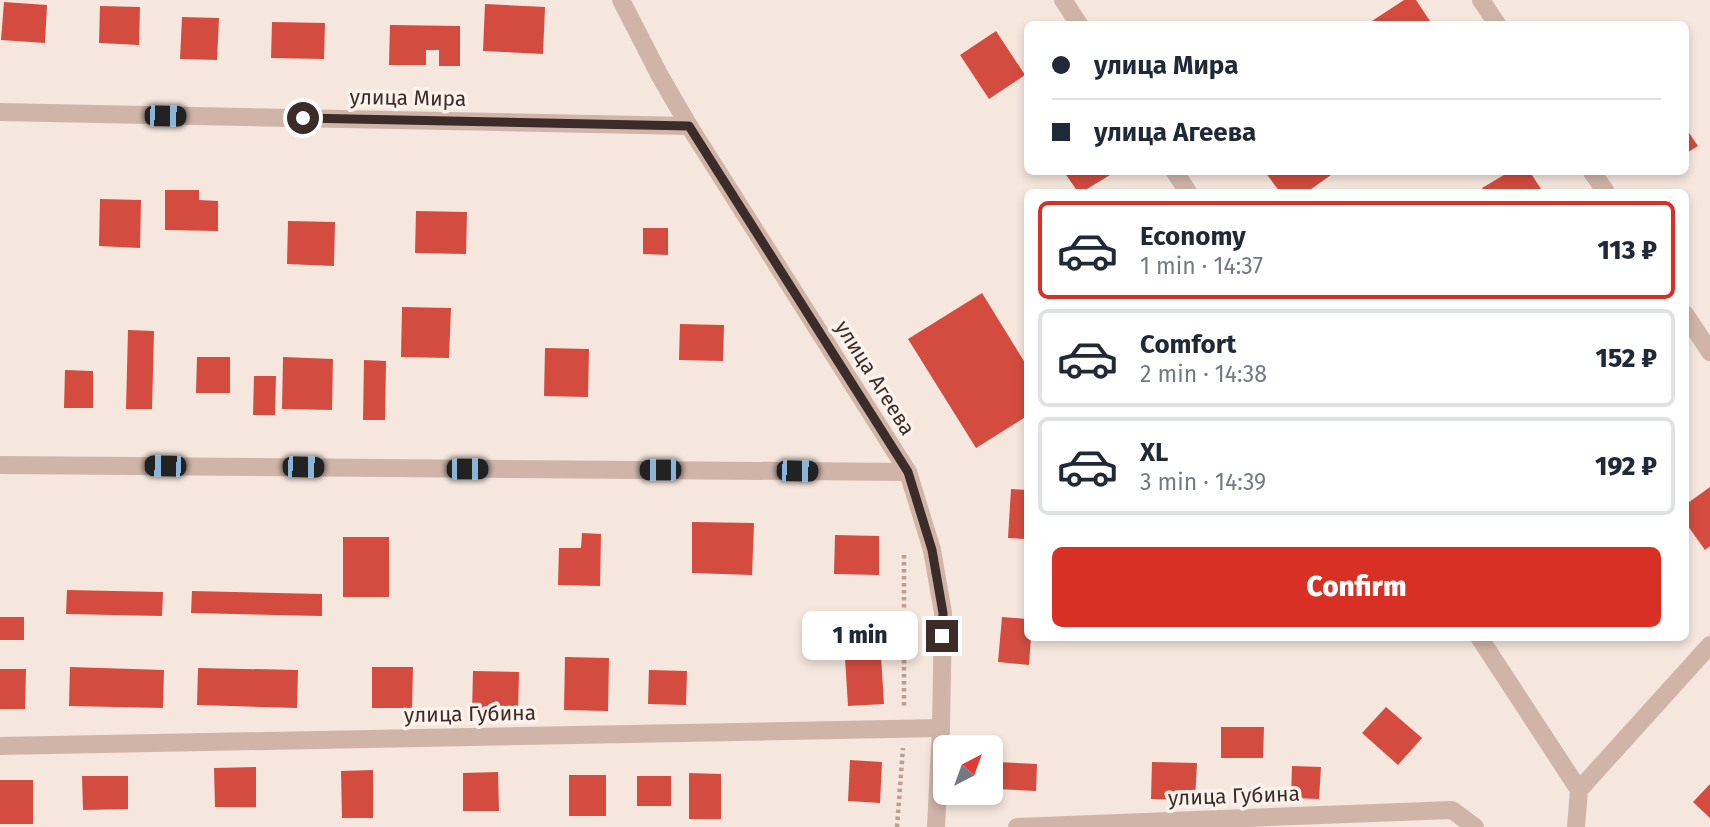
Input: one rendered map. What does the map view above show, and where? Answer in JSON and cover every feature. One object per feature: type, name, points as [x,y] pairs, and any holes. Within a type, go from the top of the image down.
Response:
[{"type":"street","name":"улица Агеева","points":[[621,0],[689,126],[908,472],[932,550],[943,613],[936,827]]},
{"type":"street","points":[[1063,0],[1077,21]]},
{"type":"street","points":[[1481,0],[1495,21]]},
{"type":"street","name":"улица Мира","points":[[0,112],[689,126]]},
{"type":"street","points":[[1689,320],[1710,352]]},
{"type":"street","points":[[0,465],[908,472]]},
{"type":"street","points":[[1482,641],[1579,790]]},
{"type":"street","points":[[1576,827],[1579,790],[1710,645]]},
{"type":"street","name":"улица Губина","points":[[0,746],[941,728]]},
{"type":"street","name":"улица Губина","points":[[1017,827],[1452,810],[1475,827]]},
{"type":"path","points":[[897,827],[904,729],[904,555]]},
{"type":"building","points":[[1404,0],[1416,0],[1430,21],[1372,21]]},
{"type":"building","points":[[4,2],[47,5],[45,43],[1,40]]},
{"type":"building","points":[[485,4],[545,7],[543,54],[483,51]]},
{"type":"building","points":[[100,6],[140,7],[139,45],[99,43]]},
{"type":"building","points":[[182,17],[219,18],[217,60],[180,59]]},
{"type":"building","points":[[272,22],[325,23],[324,59],[271,58]]},
{"type":"building","points":[[390,25],[460,26],[460,66],[439,66],[439,50],[426,50],[426,65],[389,65]]},
{"type":"building","points":[[996,31],[1024,76],[989,99],[960,55]]},
{"type":"building","points":[[1689,133],[1698,146],[1689,152]]},
{"type":"building","points":[[1066,175],[1110,175],[1087,189],[1076,189]]},
{"type":"building","points":[[1267,175],[1331,175],[1311,189],[1278,189]]},
{"type":"building","points":[[1504,175],[1532,175],[1541,189],[1483,189]]},
{"type":"building","points":[[165,190],[199,190],[199,200],[218,201],[218,231],[165,230]]},
{"type":"building","points":[[100,199],[141,200],[140,248],[99,246]]},
{"type":"building","points":[[416,211],[467,212],[466,254],[415,253]]},
{"type":"building","points":[[288,221],[335,222],[334,266],[287,264]]},
{"type":"building","points":[[643,228],[668,228],[668,255],[643,254]]},
{"type":"building","points":[[982,293],[1024,361],[1024,418],[976,448],[908,339]]},
{"type":"building","points":[[402,307],[451,308],[449,358],[401,357]]},
{"type":"building","points":[[680,324],[724,325],[723,361],[679,360]]},
{"type":"building","points":[[128,330],[154,331],[152,409],[126,409]]},
{"type":"building","points":[[545,348],[589,349],[588,397],[544,396]]},
{"type":"building","points":[[197,357],[230,357],[230,393],[196,393]]},
{"type":"building","points":[[283,357],[333,359],[332,410],[282,409]]},
{"type":"building","points":[[364,360],[386,361],[385,420],[363,420]]},
{"type":"building","points":[[65,370],[93,371],[93,408],[64,408]]},
{"type":"building","points":[[254,376],[276,376],[275,415],[253,415]]},
{"type":"building","points":[[1710,487],[1710,546],[1705,550],[1689,528],[1689,502]]},
{"type":"building","points":[[1011,489],[1024,490],[1024,539],[1008,538]]},
{"type":"building","points":[[692,522],[754,523],[752,575],[692,573]]},
{"type":"building","points":[[582,533],[601,534],[600,586],[558,585],[559,548],[581,548]]},
{"type":"building","points":[[835,535],[879,536],[879,575],[834,574]]},
{"type":"building","points":[[343,537],[389,537],[389,597],[343,597]]},
{"type":"building","points":[[67,590],[163,592],[162,616],[66,614]]},
{"type":"building","points":[[192,591],[322,594],[322,616],[191,613]]},
{"type":"building","points":[[0,617],[24,617],[24,640],[0,640]]},
{"type":"building","points":[[1002,617],[1024,619],[1024,641],[1031,641],[1029,665],[998,662]]},
{"type":"building","points":[[881,656],[884,704],[848,706],[845,658]]},
{"type":"building","points":[[565,657],[609,658],[608,711],[564,710]]},
{"type":"building","points":[[70,667],[164,670],[163,708],[69,706]]},
{"type":"building","points":[[372,667],[413,667],[412,708],[372,708]]},
{"type":"building","points":[[198,668],[298,670],[297,708],[197,705]]},
{"type":"building","points":[[0,669],[26,669],[25,709],[0,709]]},
{"type":"building","points":[[649,670],[687,671],[686,705],[648,704]]},
{"type":"building","points":[[473,671],[519,672],[518,713],[472,712]]},
{"type":"building","points":[[1386,707],[1422,738],[1398,765],[1362,733]]},
{"type":"building","points":[[1221,727],[1264,727],[1263,758],[1221,758]]},
{"type":"building","points":[[850,760],[882,762],[880,803],[848,801]]},
{"type":"building","points":[[1003,762],[1037,764],[1036,791],[1003,789]]},
{"type":"building","points":[[1152,762],[1197,763],[1195,800],[1151,799]]},
{"type":"building","points":[[1292,766],[1321,767],[1319,799],[1291,798]]},
{"type":"building","points":[[256,767],[256,807],[215,807],[214,768]]},
{"type":"building","points":[[373,770],[373,818],[342,818],[341,771]]},
{"type":"building","points":[[498,772],[499,811],[463,811],[463,773]]},
{"type":"building","points":[[689,773],[721,774],[721,819],[689,819]]},
{"type":"building","points":[[569,775],[606,775],[606,816],[569,816]]},
{"type":"building","points":[[82,776],[128,776],[128,809],[83,810]]},
{"type":"building","points":[[637,776],[671,776],[671,806],[637,806]]},
{"type":"building","points":[[0,780],[33,780],[33,824],[0,824]]},
{"type":"building","points":[[1710,784],[1710,818],[1693,802]]},
{"type":"route","points":[[303,118],[689,126],[908,472],[932,550],[943,613],[942,636]]}]
